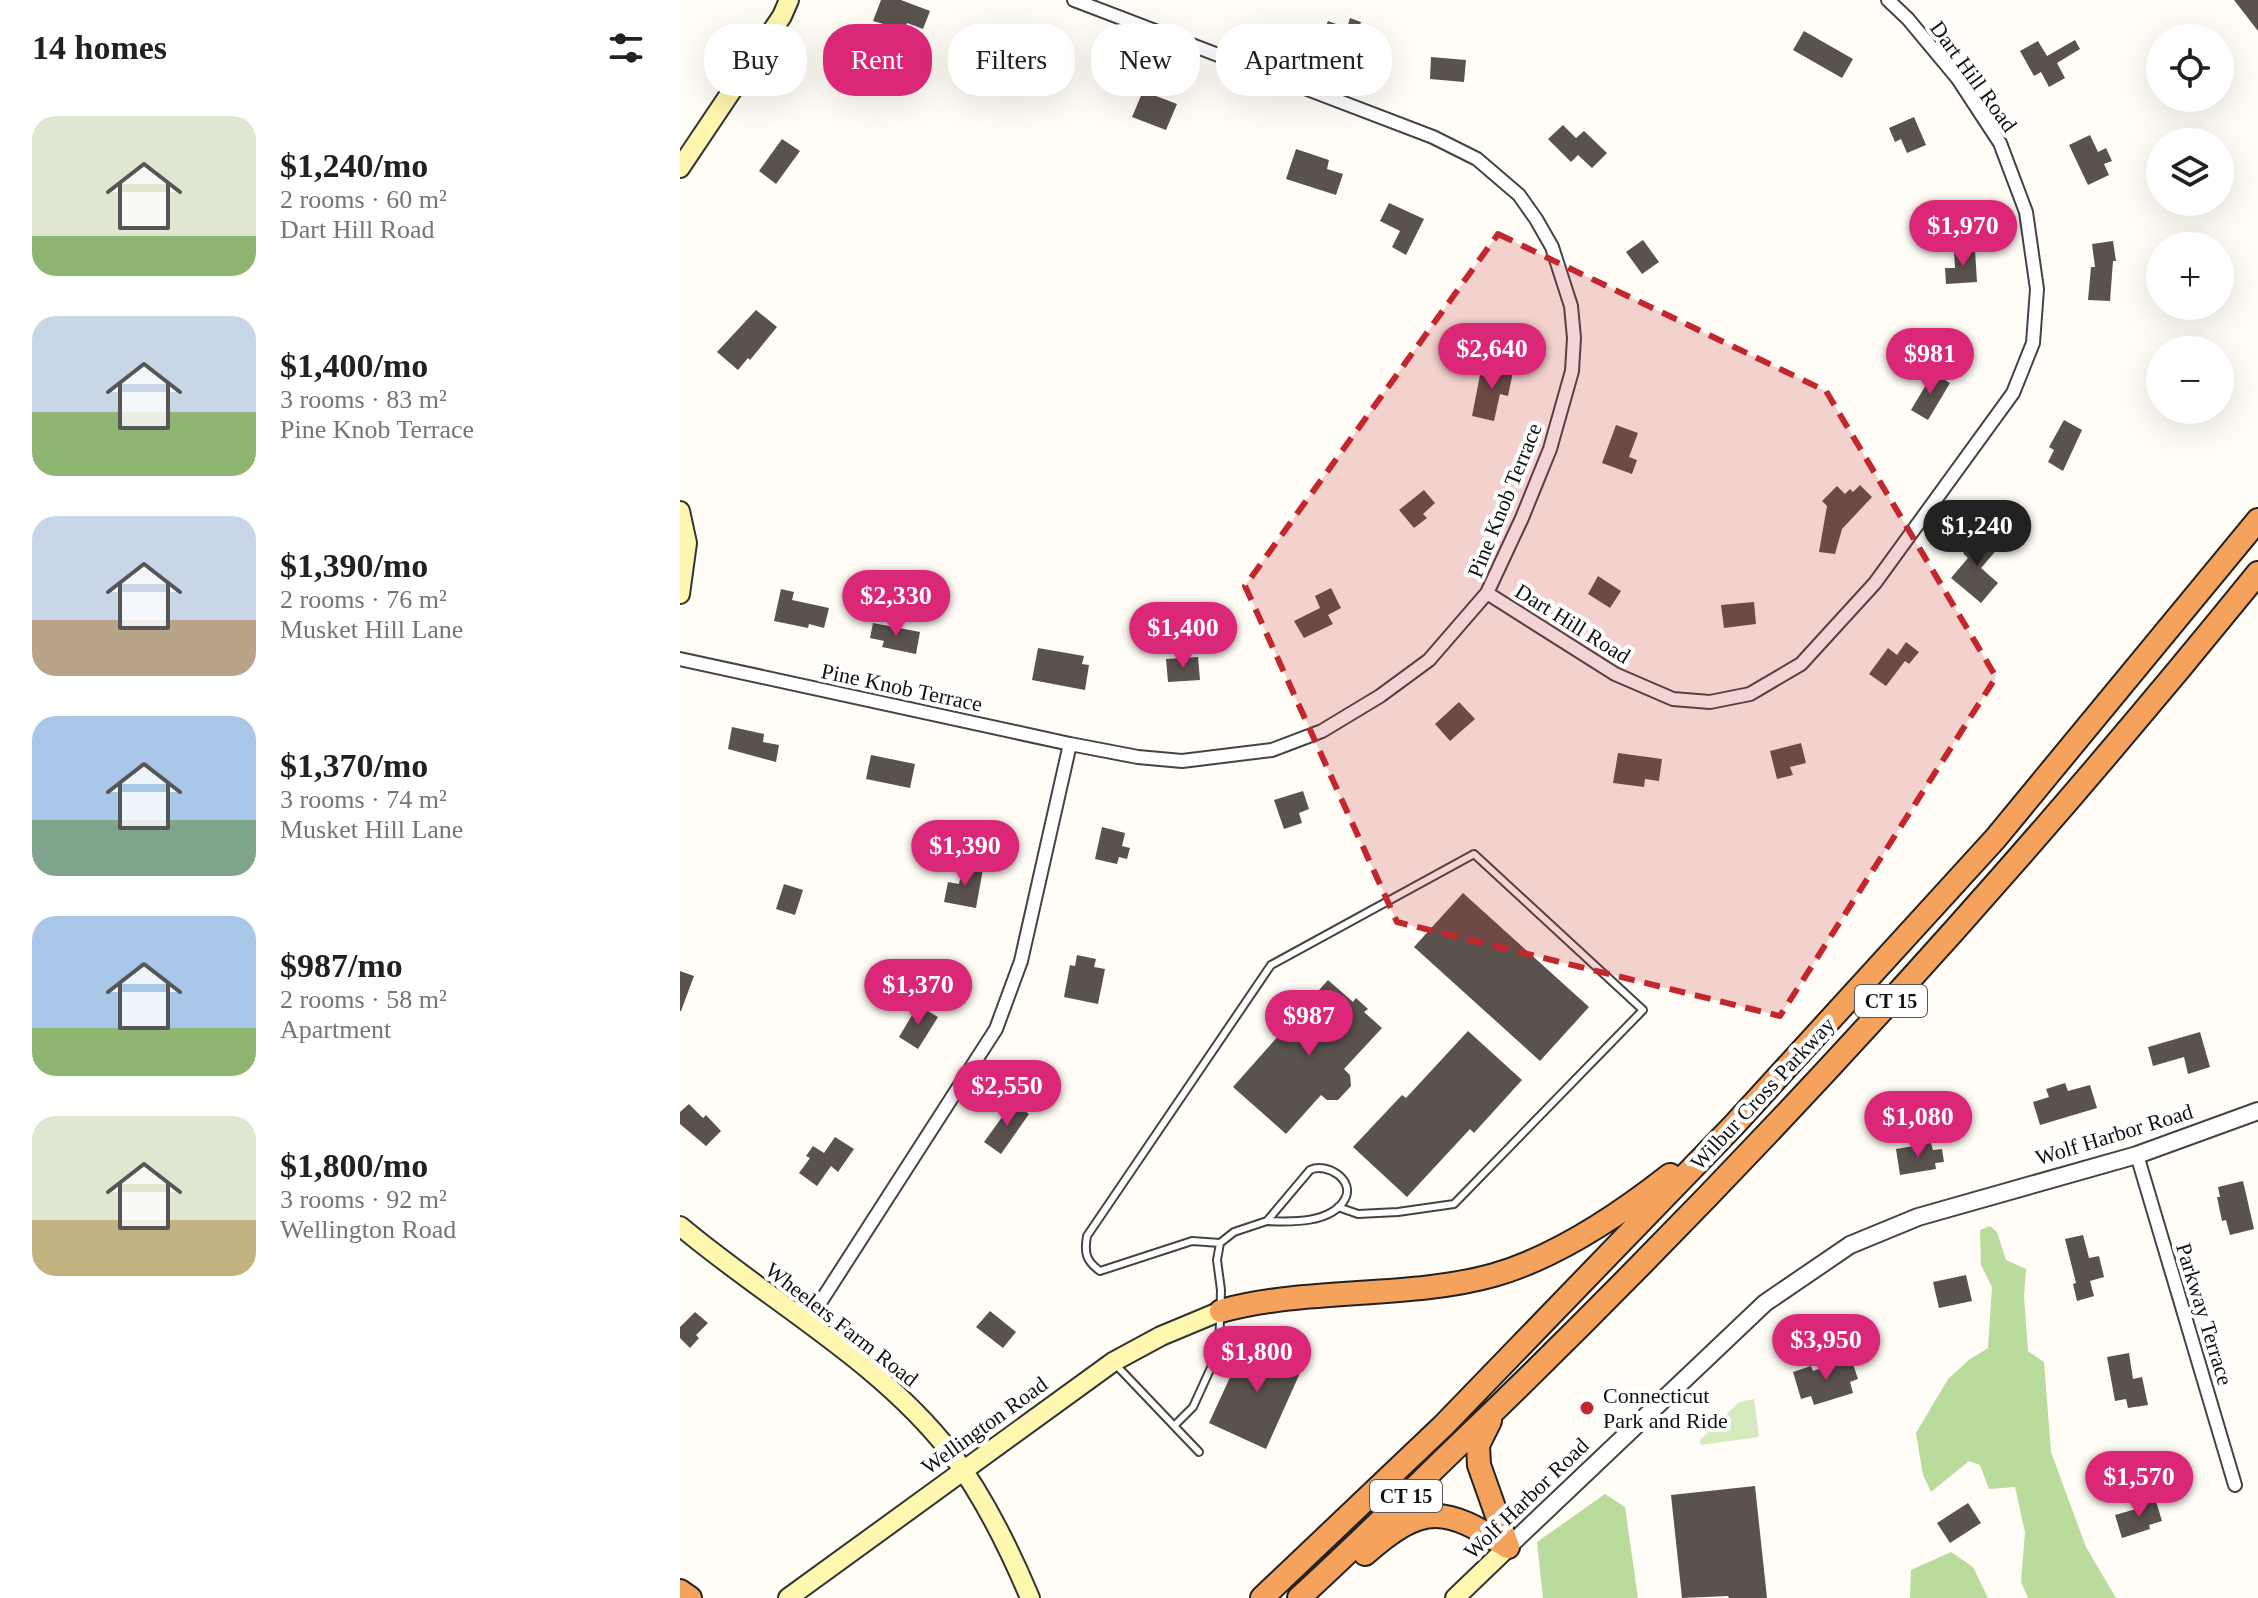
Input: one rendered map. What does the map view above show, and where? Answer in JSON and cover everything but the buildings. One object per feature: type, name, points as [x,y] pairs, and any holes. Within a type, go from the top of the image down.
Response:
[{"type":"highway","name":"Wilbur Cross Parkway","points":[[1262,1598],[1482,1386],[1734,1125],[1995,839],[2258,520]]},
{"type":"highway","name":"Wilbur Cross Parkway","points":[[1306,1592],[1717,1188],[1842,1055],[2013,866],[2258,573]]},
{"type":"highway","points":[[1221,1311],[1296,1299],[1475,1279],[1513,1269],[1580,1235],[1646,1194],[1734,1125]]},
{"type":"highway","points":[[1498,1406],[1477,1455],[1508,1547]]},
{"type":"highway","points":[[1248,1598],[1363,1504]]},
{"type":"highway","points":[[1306,1592],[1351,1565],[1377,1542],[1406,1523],[1429,1515],[1464,1521],[1508,1547]]},
{"type":"highway","points":[[680,1591],[690,1598]]},
{"type":"main road","points":[[682,158],[761,48],[789,0]]},
{"type":"main road","points":[[680,511],[687,543],[680,594]]},
{"type":"main road","name":"Wheelers Farm Road","points":[[680,1226],[892,1391],[941,1441],[963,1470],[1015,1564],[1030,1598]]},
{"type":"main road","name":"Wellington Road","points":[[788,1598],[1113,1362],[1161,1336],[1221,1311]]},
{"type":"main road","name":"Wolf Harbor Road","points":[[1455,1598],[1508,1547]]},
{"type":"street","name":"Pine Knob Terrace","points":[[680,659],[1070,744],[1138,757],[1182,761],[1272,750],[1322,731],[1380,696],[1429,660],[1487,593],[1550,449],[1572,371],[1574,338],[1571,306],[1562,274],[1552,247],[1519,195],[1477,159],[1433,137],[1074,0]]},
{"type":"street","name":"Dart Hill Road","points":[[1487,593],[1615,674],[1673,699],[1710,702],[1750,694],[1801,664],[1875,583],[2005,406],[2033,343],[2037,289],[2026,212],[2000,143],[1958,79],[1888,0]]},
{"type":"street","points":[[807,1323],[996,1029],[1021,961],[1070,744]]},
{"type":"street","name":"Wolf Harbor Road","points":[[1508,1547],[1718,1345],[1765,1303],[1824,1260],[1865,1237],[1918,1217],[2137,1155],[2258,1111]]},
{"type":"street","name":"Parkway Terrace","points":[[2137,1155],[2235,1485]]},
{"type":"lane","points":[[1220,1243],[1192,1241],[1100,1271],[1089,1263],[1085,1250],[1087,1236],[1271,965],[1474,854],[1643,1010],[1454,1204],[1358,1214],[1338,1207]]},
{"type":"lane","points":[[1174,1426],[1193,1407],[1219,1350],[1221,1290],[1217,1260],[1220,1243],[1234,1232],[1267,1221],[1293,1222],[1321,1217],[1346,1198],[1343,1179],[1328,1167],[1318,1166],[1310,1170],[1267,1221]]},
{"type":"lane","points":[[1113,1362],[1199,1452]]},
{"type":"highlighted area","points":[[1498,234],[1826,391],[1996,677],[1780,1016],[1397,922],[1245,586]]},
{"type":"green space","points":[[1990,1226],[1997,1232],[2006,1260],[2026,1269],[2024,1296],[2028,1351],[2044,1362],[2051,1452],[2086,1547],[2116,1598],[2028,1598],[2021,1582],[2025,1532],[2015,1487],[1989,1489],[1980,1465],[1969,1461],[1931,1492],[1923,1475],[1916,1433],[1948,1379],[1988,1348],[1992,1287],[1981,1265],[1980,1230]]},
{"type":"green space","points":[[1754,1399],[1759,1437],[1701,1445],[1700,1440],[1739,1402]]},
{"type":"green space","points":[[1605,1494],[1625,1507],[1638,1598],[1543,1598],[1537,1542]]},
{"type":"green space","points":[[1951,1552],[1973,1567],[1988,1598],[1910,1598],[1911,1570]]},
{"type":"place","name":"Connecticut Park and Ride","points":[[1587,1408]]}]
